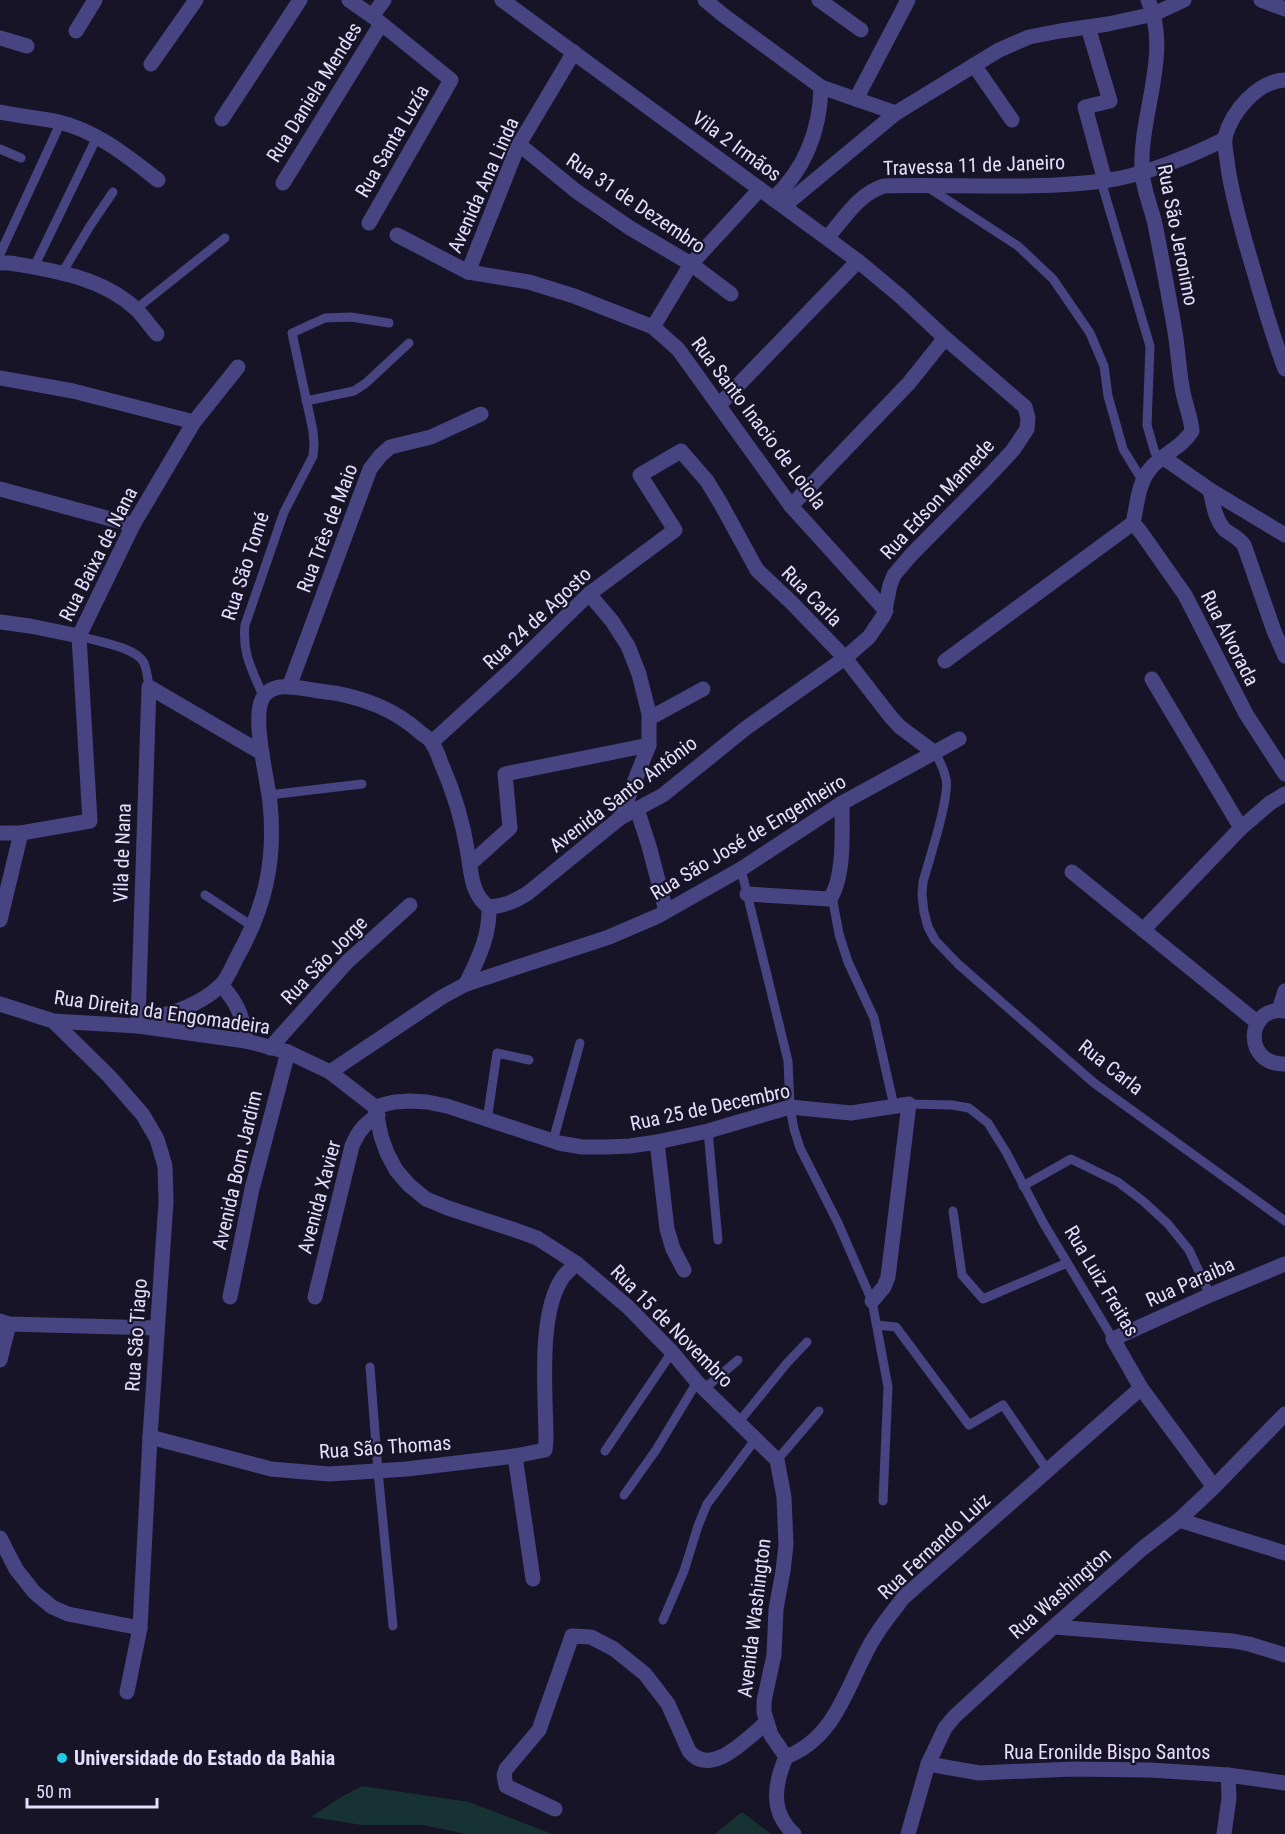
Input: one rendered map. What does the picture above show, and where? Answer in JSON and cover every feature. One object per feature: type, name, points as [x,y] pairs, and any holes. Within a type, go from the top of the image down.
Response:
[{"type":"street","points":[[76,31],[95,0]]},
{"type":"street","points":[[151,64],[196,0]]},
{"type":"street","points":[[222,119],[300,0]]},
{"type":"street","points":[[350,0],[377,20]]},
{"type":"street","name":"Rua Daniela Mendes","points":[[283,183],[377,20],[384,0]]},
{"type":"street","name":"Vila 2 Irmãos","points":[[502,0],[858,261],[1025,407],[1028,418],[1027,429]]},
{"type":"street","points":[[705,0],[821,87],[896,112]]},
{"type":"street","points":[[819,0],[861,30]]},
{"type":"street","points":[[856,99],[908,0]]},
{"type":"street","points":[[778,202],[896,112],[999,50],[1029,38],[1059,30],[1088,27],[1151,7],[1184,0]]},
{"type":"street","points":[[1261,0],[1285,9]]},
{"type":"street","name":"Rua São Jeronimo","points":[[1151,7],[1156,48],[1155,72],[1143,133],[1142,173],[1163,266],[1181,385],[1192,429],[1190,435],[1159,456]]},
{"type":"street","name":"Rua Santa Luzía","points":[[369,223],[451,80],[377,20]]},
{"type":"street","points":[[1088,27],[1110,101],[1085,107],[1103,181]]},
{"type":"street","points":[[0,38],[27,46]]},
{"type":"street","name":"Avenida Ana Linda","points":[[468,272],[518,146],[574,52]]},
{"type":"street","points":[[974,65],[1012,120]]},
{"type":"street","points":[[1285,80],[1275,80],[1246,101],[1234,117],[1225,139],[1230,186],[1274,340],[1285,369]]},
{"type":"street","points":[[778,202],[801,164],[813,138],[820,109],[821,87]]},
{"type":"street","points":[[0,112],[61,122],[97,137],[116,148],[158,180]]},
{"type":"street","name":"Travessa 11 de Janeiro","points":[[827,238],[864,196],[884,186],[1032,185],[1103,181],[1142,173],[1225,139]]},
{"type":"street","name":"Rua 31 de Dezembro","points":[[518,146],[576,191],[621,222],[691,264],[731,294]]},
{"type":"street","points":[[652,327],[691,264],[760,189]]},
{"type":"street","name":"Rua Santo Inacio de Loiola","points":[[397,235],[468,272],[529,282],[574,296],[652,327],[678,349],[791,506],[886,611]]},
{"type":"street","points":[[719,405],[858,261]]},
{"type":"street","points":[[0,263],[62,273],[108,288],[136,309],[157,334]]},
{"type":"street","points":[[791,506],[909,383],[943,335]]},
{"type":"street","name":"Rua Baixa de Nana","points":[[21,832],[90,821],[79,636],[133,525],[194,422],[238,367]]},
{"type":"street","points":[[0,378],[72,391],[194,422]]},
{"type":"street","name":"Rua Três de Maio","points":[[289,687],[370,469],[390,447],[431,437],[482,414]]},
{"type":"street","name":"Rua Edson Mamede","points":[[845,658],[868,637],[882,620],[894,575],[987,479],[1013,450],[1027,429]]},
{"type":"street","name":"Rua 24 de Agosto","points":[[432,742],[589,594],[675,530],[640,475],[681,451]]},
{"type":"street","name":"Rua Carla","points":[[681,451],[711,489],[757,570],[845,658],[900,727],[935,753]]},
{"type":"street","points":[[945,661],[1133,523],[1143,480],[1159,456],[1285,535]]},
{"type":"street","points":[[0,489],[133,525]]},
{"type":"street","points":[[1210,490],[1218,520],[1225,530],[1244,545],[1285,656]]},
{"type":"street","name":"Rua Alvorada","points":[[1133,523],[1185,595],[1246,714],[1285,774]]},
{"type":"street","points":[[589,594],[612,621],[628,646],[639,674],[650,718],[650,745],[620,818]]},
{"type":"street","points":[[0,622],[79,636]]},
{"type":"street","name":"Avenida Santo Antônio","points":[[489,907],[513,902],[528,893],[620,818],[663,795],[746,728],[845,658]]},
{"type":"street","points":[[1152,679],[1241,828]]},
{"type":"street","points":[[149,687],[262,753]]},
{"type":"street","name":"Vila de Nana","points":[[138,1024],[149,687]]},
{"type":"street","points":[[138,1024],[190,1005],[221,985],[247,939],[269,876],[273,842],[258,720],[264,696],[273,688],[289,687],[353,696],[410,723],[432,742],[452,788],[477,895],[489,907],[485,942],[466,984]]},
{"type":"street","points":[[650,718],[703,689]]},
{"type":"street","name":"Rua São José de Engenheiro","points":[[330,1072],[442,997],[466,984],[609,937],[666,911],[741,869],[842,803],[959,739]]},
{"type":"street","points":[[470,864],[510,828],[505,774],[650,745]]},
{"type":"street","points":[[1143,930],[1241,828],[1270,803],[1285,794]]},
{"type":"street","points":[[747,894],[830,899],[840,873],[842,803]]},
{"type":"street","points":[[637,809],[666,911]]},
{"type":"street","points":[[0,832],[21,832],[0,920]]},
{"type":"street","points":[[1072,872],[1258,1023]]},
{"type":"street","name":"Rua São Jorge","points":[[270,1048],[347,962],[410,905]]},
{"type":"street","points":[[221,985],[233,997],[240,1011],[246,1041]]},
{"type":"street","points":[[1285,991],[1282,1010],[1263,1016],[1258,1023],[1254,1037],[1258,1052],[1269,1062],[1285,1064]]},
{"type":"street","name":"Rua Direita da Engomadeira","points":[[0,1004],[54,1021],[138,1024],[246,1041],[288,1052],[330,1072],[376,1111]]},
{"type":"street","name":"Rua São Tiago","points":[[54,1021],[109,1076],[143,1115],[157,1139],[165,1166],[166,1202],[140,1628],[127,1692]]},
{"type":"street","name":"Avenida Bom Jardim","points":[[230,1297],[252,1189],[288,1052]]},
{"type":"street","name":"Rua 25 de Decembro","points":[[376,1111],[394,1102],[427,1102],[447,1106],[553,1141],[582,1147],[598,1147],[657,1142],[708,1131],[790,1107],[851,1113],[902,1105]]},
{"type":"street","points":[[872,1301],[880,1294],[888,1277],[902,1105]]},
{"type":"street","name":"Rua 15 de Novembro","points":[[376,1111],[387,1153],[396,1170],[409,1185],[426,1199],[537,1239],[576,1263],[628,1307],[738,1423],[777,1460]]},
{"type":"street","name":"Avenida Xavier","points":[[315,1297],[352,1146],[358,1133],[376,1111]]},
{"type":"street","points":[[657,1142],[667,1229],[673,1249],[684,1270]]},
{"type":"street","name":"Rua São Thomas","points":[[150,1437],[280,1470],[329,1474],[515,1456],[544,1450],[546,1441],[545,1333],[555,1291],[563,1276],[576,1263]]},
{"type":"street","name":"Rua Paraiba","points":[[1113,1339],[1285,1264]]},
{"type":"street","points":[[0,1360],[4,1323],[157,1328]]},
{"type":"street","name":"Rua Luiz Freitas","points":[[1113,1339],[1141,1388],[1214,1487]]},
{"type":"street","name":"Rua Fernando Luiz","points":[[786,1757],[798,1752],[822,1734],[833,1718],[874,1639],[904,1597],[1141,1388]]},
{"type":"street","name":"Rua Washington","points":[[908,1834],[928,1764],[945,1728],[954,1717],[1143,1548],[1179,1520],[1285,1414]]},
{"type":"street","points":[[515,1456],[533,1579]]},
{"type":"street","name":"Avenida Washington","points":[[777,1460],[784,1497],[786,1545],[776,1609],[774,1655],[764,1701],[766,1723],[786,1757]]},
{"type":"street","points":[[1179,1520],[1285,1553]]},
{"type":"street","points":[[0,1540],[16,1569],[34,1592],[52,1607],[68,1614],[140,1628]]},
{"type":"street","points":[[1054,1627],[1233,1641],[1285,1655]]},
{"type":"street","points":[[555,1809],[506,1786],[504,1775],[539,1730],[572,1636],[591,1637],[614,1649],[645,1674],[668,1704],[695,1758],[714,1760],[725,1756],[766,1723]]},
{"type":"street","points":[[786,1757],[775,1798],[779,1816],[794,1834]]},
{"type":"street","name":"Rua Eronilde Bispo Santos","points":[[928,1764],[979,1773],[1073,1769],[1150,1770],[1228,1775],[1285,1784]]},
{"type":"street","points":[[1224,1834],[1229,1798],[1228,1775]]},
{"type":"lane","points":[[0,254],[61,122]]},
{"type":"lane","points":[[34,267],[97,137]]},
{"type":"lane","points":[[0,149],[21,158]]},
{"type":"lane","points":[[1103,181],[1150,346],[1147,425],[1159,456]]},
{"type":"lane","points":[[925,185],[1018,246],[1053,279],[1090,333],[1104,366],[1108,396],[1124,450],[1143,480]]},
{"type":"lane","points":[[62,273],[90,225],[113,192]]},
{"type":"lane","points":[[136,309],[225,238]]},
{"type":"lane","name":"Rua São Tomé","points":[[264,696],[243,642],[245,624],[284,512],[313,456],[314,445],[292,333],[325,318],[351,317],[389,323]]},
{"type":"lane","points":[[306,401],[354,391],[366,383],[409,343]]},
{"type":"lane","points":[[79,636],[128,650],[137,655],[143,662],[149,687]]},
{"type":"lane","name":"Rua Carla","points":[[935,753],[947,781],[945,799],[923,882],[922,894],[928,927],[935,940],[1094,1083],[1285,1221]]},
{"type":"lane","points":[[269,795],[362,784]]},
{"type":"lane","points":[[741,869],[788,1061],[790,1107],[794,1129],[800,1148],[838,1222],[872,1301],[888,1387],[883,1501]]},
{"type":"lane","points":[[205,895],[252,926]]},
{"type":"lane","points":[[832,896],[839,934],[848,962],[874,1018],[902,1105]]},
{"type":"lane","points":[[553,1141],[580,1043]]},
{"type":"lane","points":[[487,1120],[497,1053],[529,1060]]},
{"type":"lane","name":"Rua 25 de Decembro","points":[[902,1105],[952,1105]]},
{"type":"lane","name":"Rua Luiz Freitas","points":[[952,1105],[969,1107],[988,1124],[1113,1339]]},
{"type":"lane","points":[[708,1131],[718,1240]]},
{"type":"lane","points":[[1023,1186],[1071,1159],[1118,1182],[1143,1201],[1189,1250],[1210,1295]]},
{"type":"lane","points":[[953,1211],[962,1275],[983,1299],[1067,1263]]},
{"type":"lane","points":[[877,1325],[896,1328],[969,1425],[1003,1405],[1048,1471]]},
{"type":"lane","points":[[738,1423],[807,1342]]},
{"type":"lane","points":[[605,1451],[672,1352]]},
{"type":"lane","points":[[624,1495],[701,1385],[738,1360]]},
{"type":"lane","points":[[370,1367],[393,1626]]},
{"type":"lane","points":[[777,1460],[819,1411]]},
{"type":"lane","points":[[663,1620],[684,1571],[707,1504],[755,1440]]},
{"type":"green space","points":[[362,1786],[469,1802],[552,1834],[466,1834],[424,1825],[362,1825],[311,1817]]},
{"type":"green space","points":[[742,1812],[771,1834],[715,1834]]},
{"type":"place","name":"Universidade do Estado da Bahia","points":[[62,1758]]}]
